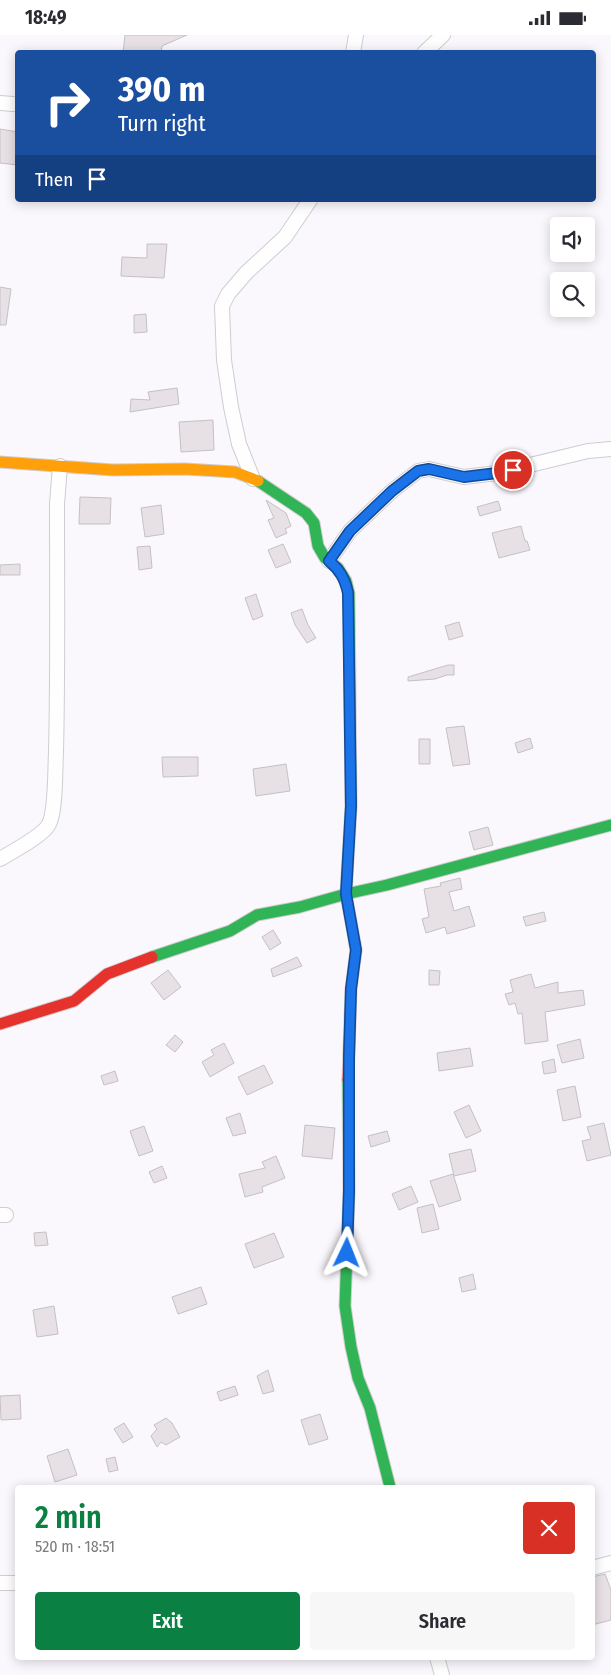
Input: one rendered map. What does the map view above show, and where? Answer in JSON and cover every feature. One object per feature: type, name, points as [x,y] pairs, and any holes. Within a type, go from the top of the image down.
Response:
[{"type":"street","points":[[354,50],[356,35]]},
{"type":"street","points":[[427,50],[443,35]]},
{"type":"street","points":[[252,479],[239,444],[230,407],[224,360],[222,306],[228,293],[246,273],[285,237],[309,202]]},
{"type":"street","points":[[329,561],[350,531],[392,491],[418,471],[429,469],[464,477],[497,473],[588,451],[611,449]]},
{"type":"street","points":[[0,462],[113,470],[185,469],[235,472],[262,483],[306,513],[314,523],[318,546],[329,561],[338,568],[346,581],[348,593],[351,806],[346,894],[356,950],[351,989],[348,1074],[349,1191],[346,1306],[351,1347],[358,1378],[370,1409],[389,1485]]},
{"type":"street","points":[[0,859],[44,831],[50,823],[52,813],[55,790],[57,504],[60,466]]},
{"type":"street","points":[[0,1024],[74,1001],[107,974],[230,931],[257,915],[300,907],[388,885],[611,825]]},
{"type":"street","points":[[595,1567],[611,1563]]},
{"type":"street","points":[[0,1583],[15,1583]]},
{"type":"street","points":[[438,1660],[442,1675]]},
{"type":"building","points":[[125,35],[187,35],[162,46],[161,50],[123,50]]},
{"type":"building","points":[[0,129],[15,132],[15,165],[0,163]]},
{"type":"building","points":[[147,244],[167,244],[164,278],[121,276],[122,257],[147,258]]},
{"type":"building","points":[[0,287],[11,289],[6,325],[0,325]]},
{"type":"building","points":[[146,314],[147,332],[134,333],[134,315]]},
{"type":"building","points":[[177,388],[179,404],[130,412],[131,399],[150,400],[148,392]]},
{"type":"building","points":[[213,420],[214,450],[181,452],[179,422]]},
{"type":"building","points":[[80,497],[111,498],[110,524],[79,524]]},
{"type":"building","points":[[266,500],[286,513],[291,526],[285,529],[287,533],[276,538],[268,520],[274,518]]},
{"type":"building","points":[[498,501],[501,510],[480,516],[477,507]]},
{"type":"building","points":[[161,505],[164,534],[145,537],[141,508]]},
{"type":"building","points":[[521,526],[525,541],[527,541],[530,550],[499,558],[492,533]]},
{"type":"building","points":[[283,544],[291,562],[276,568],[268,550]]},
{"type":"building","points":[[150,546],[152,568],[139,570],[137,547]]},
{"type":"building","points":[[20,564],[20,575],[0,575],[0,565]]},
{"type":"building","points":[[256,594],[263,616],[253,620],[245,598]]},
{"type":"building","points":[[302,609],[308,625],[316,638],[307,643],[295,625],[291,613]]},
{"type":"building","points":[[459,622],[463,636],[449,640],[445,626]]},
{"type":"building","points":[[448,665],[454,665],[454,675],[435,679],[408,681],[408,677]]},
{"type":"building","points":[[464,726],[470,764],[453,766],[446,728]]},
{"type":"building","points":[[530,738],[533,748],[518,753],[515,743]]},
{"type":"building","points":[[419,739],[430,739],[430,764],[419,764]]},
{"type":"building","points":[[162,757],[198,757],[198,776],[163,777]]},
{"type":"building","points":[[286,764],[290,791],[256,796],[253,769]]},
{"type":"building","points":[[488,827],[493,845],[474,850],[469,832]]},
{"type":"building","points":[[460,878],[462,889],[449,892],[454,911],[469,906],[475,926],[447,934],[445,927],[426,933],[422,919],[429,917],[424,889],[441,886],[440,883]]},
{"type":"building","points":[[544,912],[546,921],[526,926],[523,917]]},
{"type":"building","points":[[273,930],[281,943],[270,950],[262,937]]},
{"type":"building","points":[[297,957],[302,966],[273,977],[271,969]]},
{"type":"building","points":[[168,970],[181,987],[164,1000],[151,983]]},
{"type":"building","points":[[429,970],[440,971],[439,985],[429,985]]},
{"type":"building","points":[[531,974],[535,988],[558,982],[558,993],[583,990],[585,1005],[545,1012],[548,1041],[525,1044],[522,1013],[518,1014],[515,1003],[509,1005],[505,994],[513,992],[510,980]]},
{"type":"building","points":[[175,1035],[183,1042],[175,1052],[166,1045]]},
{"type":"building","points":[[580,1039],[584,1058],[562,1063],[557,1045]]},
{"type":"building","points":[[224,1043],[234,1063],[210,1077],[202,1062],[214,1055],[211,1050]]},
{"type":"building","points":[[470,1048],[473,1066],[439,1071],[437,1053]]},
{"type":"building","points":[[554,1059],[556,1072],[544,1074],[542,1062]]},
{"type":"building","points":[[264,1065],[273,1083],[247,1095],[238,1077]]},
{"type":"building","points":[[115,1071],[118,1081],[104,1085],[101,1076]]},
{"type":"building","points":[[575,1086],[581,1117],[563,1121],[557,1090]]},
{"type":"building","points":[[469,1105],[481,1131],[466,1138],[454,1112]]},
{"type":"building","points":[[240,1113],[246,1133],[233,1136],[226,1118]]},
{"type":"building","points":[[604,1123],[611,1155],[587,1161],[582,1141],[591,1139],[587,1127]]},
{"type":"building","points":[[305,1125],[335,1128],[332,1159],[302,1156]]},
{"type":"building","points":[[144,1126],[153,1151],[139,1156],[130,1131]]},
{"type":"building","points":[[387,1131],[390,1141],[371,1147],[368,1136]]},
{"type":"building","points":[[471,1149],[476,1171],[454,1176],[449,1154]]},
{"type":"building","points":[[276,1156],[285,1178],[262,1187],[263,1192],[245,1197],[239,1174],[265,1168],[262,1162]]},
{"type":"building","points":[[162,1166],[167,1178],[154,1183],[149,1172]]},
{"type":"building","points":[[453,1174],[461,1200],[439,1207],[430,1181]]},
{"type":"building","points":[[411,1186],[418,1202],[399,1210],[392,1194]]},
{"type":"building","points":[[433,1204],[439,1229],[422,1233],[417,1208]]},
{"type":"building","points":[[46,1232],[48,1245],[35,1246],[34,1233]]},
{"type":"building","points":[[274,1233],[284,1257],[254,1268],[245,1244]]},
{"type":"building","points":[[473,1274],[476,1289],[462,1292],[459,1278]]},
{"type":"building","points":[[201,1287],[207,1304],[178,1314],[172,1297]]},
{"type":"building","points":[[54,1306],[58,1334],[37,1337],[33,1310]]},
{"type":"building","points":[[268,1370],[274,1391],[263,1394],[257,1376]]},
{"type":"building","points":[[235,1386],[238,1395],[220,1401],[217,1392]]},
{"type":"building","points":[[20,1395],[21,1419],[1,1420],[0,1396]]},
{"type":"building","points":[[320,1414],[328,1439],[309,1445],[301,1420]]},
{"type":"building","points":[[166,1418],[172,1423],[180,1437],[166,1445],[161,1442],[157,1447],[151,1436],[157,1429],[154,1425]]},
{"type":"building","points":[[124,1423],[133,1437],[123,1443],[114,1429]]},
{"type":"building","points":[[68,1449],[77,1475],[55,1482],[47,1456]]},
{"type":"building","points":[[115,1457],[118,1470],[109,1472],[106,1459]]},
{"type":"building","points":[[605,1574],[611,1590],[611,1620],[595,1624],[595,1576]]},
{"type":"traffic: fast","points":[[258,481],[306,513],[314,523],[318,546],[325,558],[338,568],[346,581],[349,593],[351,806],[346,894],[355,944]]},
{"type":"traffic: fast","points":[[152,957],[230,931],[257,915],[300,907],[387,885],[611,825]]},
{"type":"traffic: fast","points":[[348,1080],[349,1191],[345,1306],[358,1378],[370,1408],[389,1485]]},
{"type":"traffic: slow","points":[[0,462],[113,470],[185,469],[235,472],[258,481]]},
{"type":"traffic: jam","points":[[348,1080],[351,989],[356,950],[355,944]]},
{"type":"traffic: jam","points":[[0,1024],[74,1001],[107,974],[152,957]]},
{"type":"route","points":[[347,1253],[351,989],[356,950],[346,894],[351,806],[348,593],[346,581],[338,568],[329,561],[350,531],[392,491],[418,471],[429,469],[464,477],[513,470]]}]
